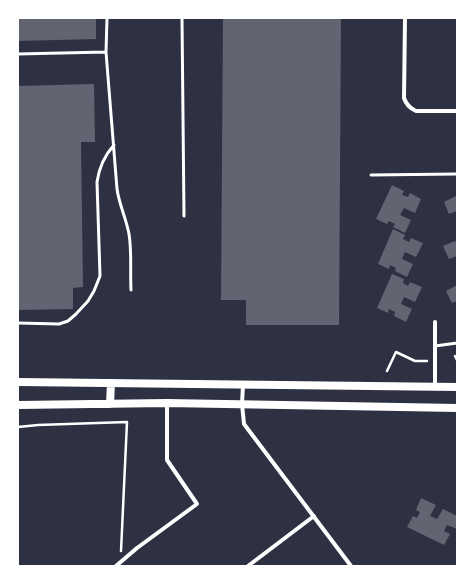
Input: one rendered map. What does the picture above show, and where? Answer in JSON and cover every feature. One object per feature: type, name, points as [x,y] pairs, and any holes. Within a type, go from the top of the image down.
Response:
[{"type":"main road","points":[[18,382],[457,387]]},
{"type":"main road","points":[[110,404],[111,382]]},
{"type":"main road","points":[[18,405],[167,403],[457,408]]},
{"type":"street","points":[[405,18],[404,98],[406,104],[411,109],[420,112],[457,111]]},
{"type":"street","points":[[435,322],[435,387]]},
{"type":"street","points":[[242,385],[244,424],[351,566]]},
{"type":"street","points":[[116,566],[197,504],[167,460],[167,403]]},
{"type":"street","points":[[248,566],[314,516]]},
{"type":"lane","points":[[107,18],[106,52],[118,198],[127,225],[130,241],[131,290]]},
{"type":"lane","points":[[182,18],[184,216]]},
{"type":"lane","points":[[18,54],[106,52]]},
{"type":"lane","points":[[18,323],[59,324],[68,321],[88,302],[94,291],[100,276],[97,182],[105,158],[114,144]]},
{"type":"lane","points":[[371,175],[457,174]]},
{"type":"lane","points":[[435,346],[457,343]]},
{"type":"path","points":[[387,371],[396,352],[415,361],[435,361]]},
{"type":"path","points":[[455,356],[457,360]]},
{"type":"path","points":[[18,427],[127,422],[120,562]]},
{"type":"building","points":[[18,18],[96,18],[96,39],[18,41]]},
{"type":"building","points":[[223,18],[341,18],[339,325],[246,325],[246,300],[221,300]]},
{"type":"building","points":[[94,84],[95,142],[81,142],[83,287],[73,288],[73,309],[18,310],[18,86]]},
{"type":"building","points":[[392,185],[404,191],[402,195],[408,197],[410,193],[421,199],[415,213],[404,208],[400,215],[411,220],[405,233],[393,227],[395,224],[389,221],[387,224],[376,219]]},
{"type":"building","points":[[456,196],[457,211],[449,214],[444,202]]},
{"type":"building","points":[[393,229],[405,235],[403,239],[409,242],[411,238],[423,243],[416,257],[405,252],[402,259],[413,264],[407,277],[395,271],[396,268],[390,265],[389,269],[378,264]]},
{"type":"building","points":[[455,241],[457,244],[457,256],[449,259],[443,246]]},
{"type":"building","points":[[392,274],[404,279],[403,283],[408,286],[410,282],[422,287],[415,302],[404,297],[401,304],[412,309],[406,322],[394,316],[395,312],[389,309],[388,313],[377,308]]},
{"type":"building","points":[[457,285],[457,301],[452,303],[446,291]]},
{"type":"building","points":[[421,498],[436,505],[430,516],[437,519],[443,509],[457,516],[457,529],[447,525],[444,531],[450,534],[444,545],[407,527],[413,516],[417,518],[420,512],[416,510]]}]
